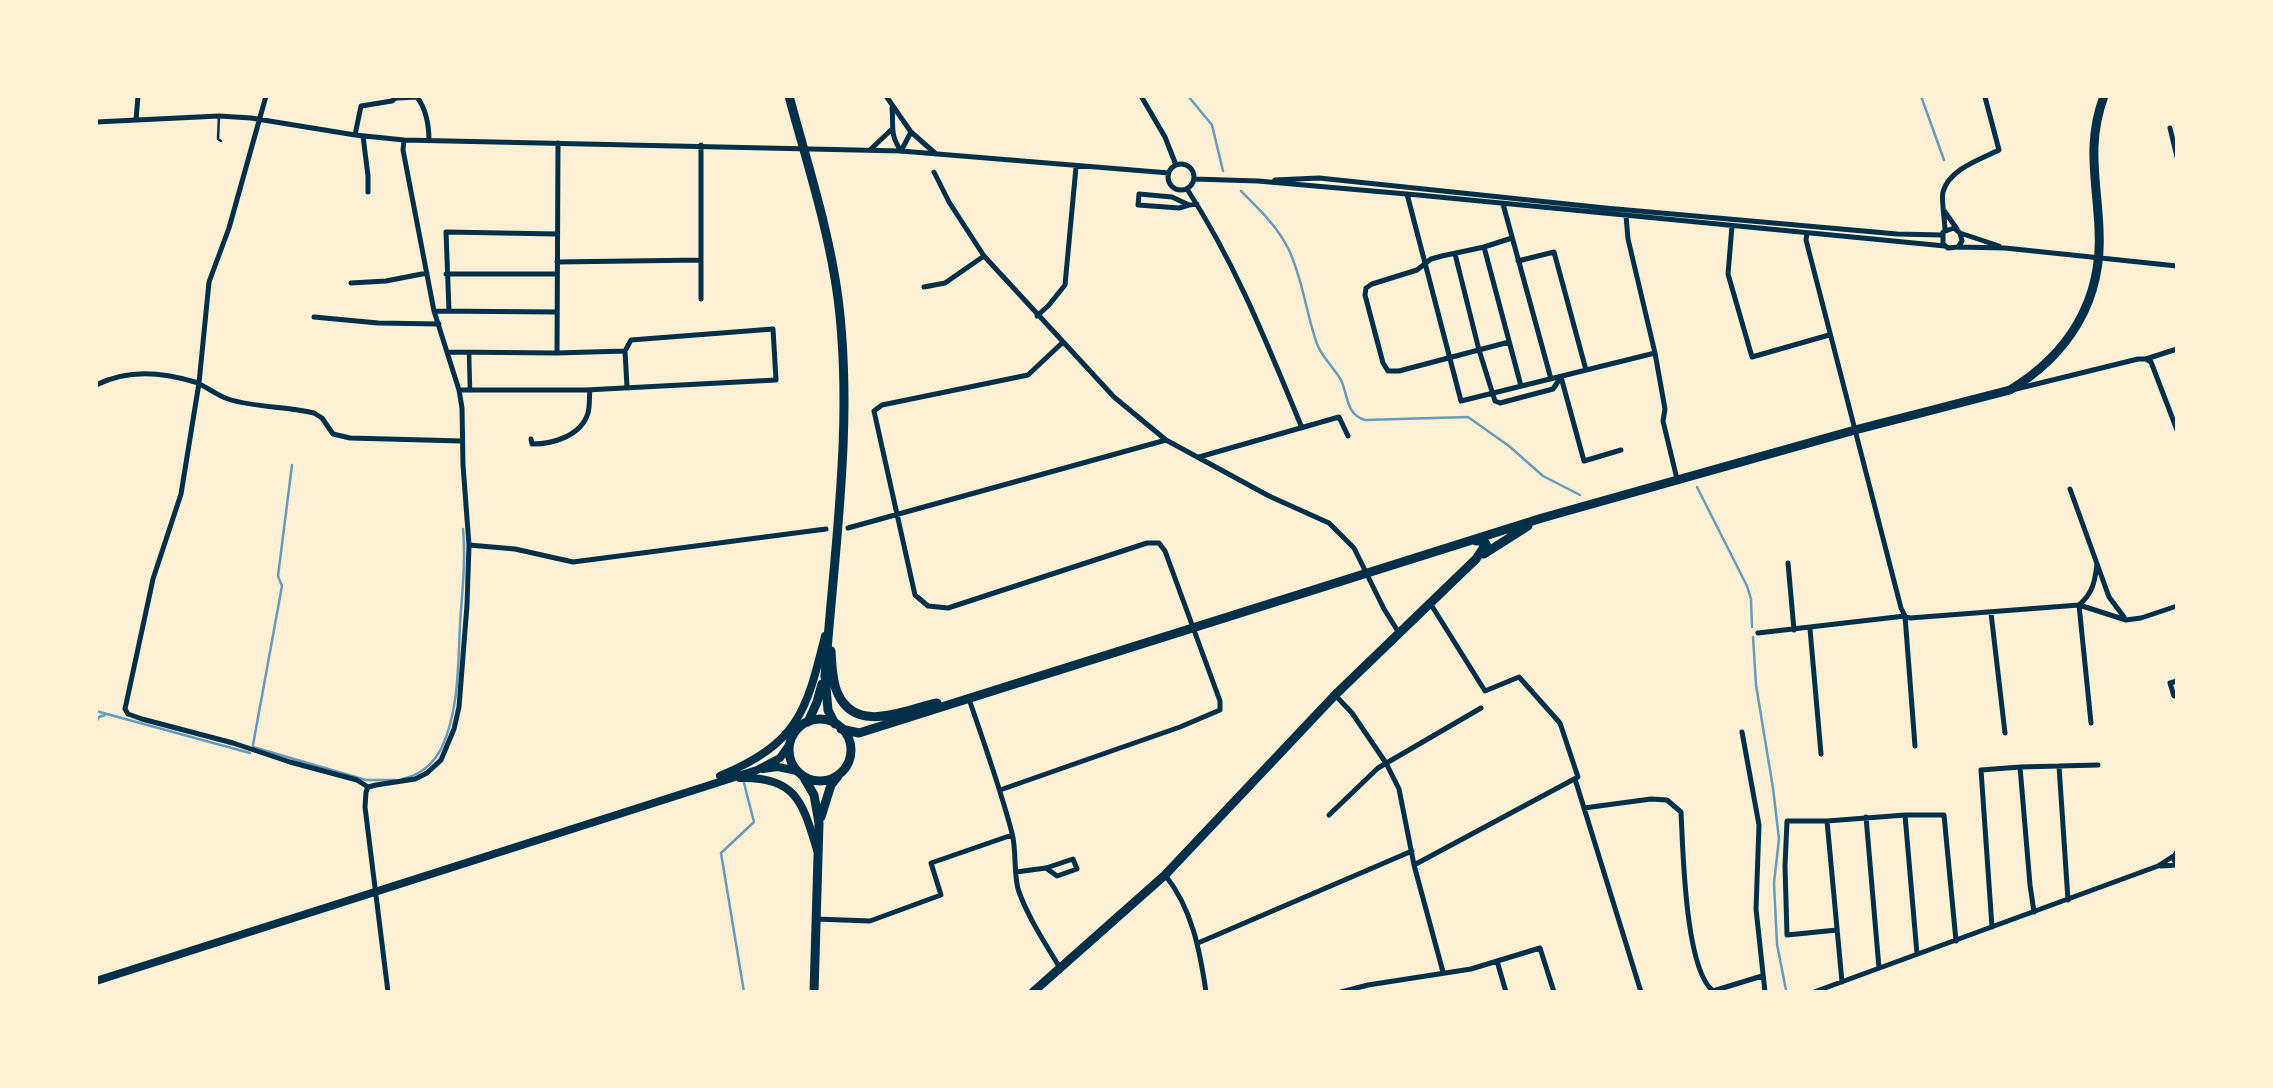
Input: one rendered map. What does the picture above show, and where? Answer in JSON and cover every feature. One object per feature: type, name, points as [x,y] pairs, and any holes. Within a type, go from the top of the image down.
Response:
[{"type":"main road","points":[[789,96],[834,273],[844,365],[841,456],[825,676],[828,710],[847,735],[850,752],[845,768],[831,785],[820,822],[814,992]]},
{"type":"main road","points":[[757,770],[779,758],[795,731],[808,722],[821,720],[859,733],[1542,518],[1855,430],[2010,390],[2050,361],[2075,329],[2096,280],[2099,230],[2092,150],[2096,117],[2104,96]]},
{"type":"main road","points":[[1475,559],[1542,518]]},
{"type":"main road","points":[[1033,992],[1165,875],[1335,695],[1475,559],[1486,544],[1483,541],[1471,541]]},
{"type":"main road","points":[[829,621],[833,675],[838,695],[858,714],[880,717],[969,699]]},
{"type":"main road","points":[[682,793],[765,754],[795,723],[806,706],[813,685],[829,621]]},
{"type":"main road","points":[[808,722],[825,676]]},
{"type":"main road","points":[[789,745],[789,754],[814,794],[820,822]]},
{"type":"main road","points":[[96,981],[757,770],[778,767],[818,781],[839,774]]},
{"type":"main road","points":[[713,783],[756,778],[774,780],[787,787],[806,812],[818,854]]},
{"type":"street","points":[[136,120],[138,96]]},
{"type":"street","points":[[266,96],[229,228],[209,282],[199,383],[181,494],[153,579],[125,709],[128,714],[142,719],[357,780],[368,787],[415,779],[435,767],[447,748],[459,707],[469,545],[459,390],[435,311],[403,150],[404,140]]},
{"type":"street","points":[[886,96],[911,132],[936,154]]},
{"type":"street","points":[[1141,96],[1165,138],[1176,165]]},
{"type":"street","points":[[355,135],[361,106],[392,101],[398,97],[417,97],[429,130],[429,141]]},
{"type":"street","points":[[1945,246],[1942,195],[1948,182],[1956,173],[2000,149],[1985,97]]},
{"type":"street","points":[[891,104],[891,130],[901,150]]},
{"type":"street","points":[[96,122],[219,116],[404,140],[901,150],[1169,173]]},
{"type":"street","points":[[2170,128],[2177,157]]},
{"type":"street","points":[[868,150],[891,130]]},
{"type":"street","points":[[901,150],[911,132]]},
{"type":"street","points":[[363,136],[368,192]]},
{"type":"street","points":[[557,352],[558,143]]},
{"type":"street","points":[[701,145],[701,299]]},
{"type":"street","points":[[1184,164],[1191,168],[1194,179],[1187,189],[1178,190],[1171,186],[1169,173],[1176,165],[1184,164]]},
{"type":"street","points":[[1037,316],[1065,285],[1076,167]]},
{"type":"street","points":[[934,172],[949,202],[984,256],[1114,397],[1166,440],[1269,496],[1329,523],[1354,548],[1384,610],[1399,633]]},
{"type":"street","points":[[1258,181],[1319,178],[1616,209],[1897,234],[1943,233],[1950,228],[2005,248]]},
{"type":"street","points":[[1194,179],[1258,181],[1407,194],[1951,248],[2005,248],[2177,266]]},
{"type":"street","points":[[1187,189],[1248,299],[1302,428]]},
{"type":"street","points":[[1189,205],[1172,197],[1139,194],[1138,205],[1178,208],[1197,204]]},
{"type":"street","points":[[1407,194],[1461,401],[1655,353]]},
{"type":"street","points":[[1503,204],[1550,379]]},
{"type":"street","points":[[1945,212],[1959,231],[1962,241],[1958,247]]},
{"type":"street","points":[[1626,216],[1628,239],[1655,353],[1665,409],[1663,421],[1677,479]]},
{"type":"street","points":[[1732,226],[1728,274],[1752,357],[1829,335]]},
{"type":"street","points":[[449,311],[446,232],[557,234]]},
{"type":"street","points":[[1807,233],[1806,240],[1829,335],[1905,617],[1915,746]]},
{"type":"street","points":[[1509,342],[1399,371],[1388,371],[1383,363],[1365,295],[1366,288],[1372,284],[1417,270],[1425,263],[1442,256],[1512,238]]},
{"type":"street","points":[[1484,247],[1521,386]]},
{"type":"street","points":[[1518,261],[1553,252],[1586,370]]},
{"type":"street","points":[[1455,254],[1495,401],[1500,403],[1553,389],[1561,377]]},
{"type":"street","points":[[924,287],[945,283],[984,256]]},
{"type":"street","points":[[557,262],[701,260]]},
{"type":"street","points":[[351,284],[427,273]]},
{"type":"street","points":[[446,274],[557,274]]},
{"type":"street","points":[[435,311],[556,312]]},
{"type":"street","points":[[314,317],[378,323],[439,324]]},
{"type":"street","points":[[459,390],[590,390],[776,380],[773,329],[631,340],[625,351],[627,387]]},
{"type":"street","points":[[1000,790],[1180,727],[1220,710],[1220,701],[1194,629],[1165,551],[1159,543],[1147,543],[948,608],[928,606],[915,595],[874,411],[882,405],[1028,375],[1062,343]]},
{"type":"street","points":[[2010,390],[2146,359],[2177,349]]},
{"type":"street","points":[[447,352],[625,351]]},
{"type":"street","points":[[469,352],[470,390]]},
{"type":"street","points":[[2146,359],[2151,362],[2177,430]]},
{"type":"street","points":[[96,385],[119,375],[144,372],[199,383],[207,390],[229,400],[314,413],[322,418],[333,434],[350,438],[462,441]]},
{"type":"street","points":[[1561,377],[1584,461],[1621,450]]},
{"type":"street","points":[[531,439],[532,444],[552,443],[561,441],[572,432],[587,416],[590,390]]},
{"type":"street","points":[[1199,457],[1339,417],[1348,436]]},
{"type":"street","points":[[848,528],[1166,440]]},
{"type":"street","points":[[2070,489],[2109,597],[2126,620]]},
{"type":"street","points":[[469,545],[515,549],[573,562],[826,528]]},
{"type":"street","points":[[1788,563],[1794,630]]},
{"type":"street","points":[[2079,605],[2087,598],[2095,583],[2097,564]]},
{"type":"street","points":[[2107,614],[2109,597]]},
{"type":"street","points":[[1430,603],[1485,691],[1519,677],[1560,723],[1641,992]]},
{"type":"street","points":[[2079,605],[2091,723]]},
{"type":"street","points":[[1758,633],[1905,617],[2079,605],[2126,620],[2177,606]]},
{"type":"street","points":[[1991,613],[2005,733]]},
{"type":"street","points":[[1810,629],[1821,754]]},
{"type":"street","points":[[2177,681],[2171,683],[2174,696],[2177,695]]},
{"type":"street","points":[[1335,695],[1352,713],[1386,763],[1399,789],[1414,864],[1443,972]]},
{"type":"street","points":[[969,699],[1013,835],[1017,853],[1018,888],[1028,914],[1060,968]]},
{"type":"street","points":[[1329,815],[1378,768],[1481,708]]},
{"type":"street","points":[[1742,732],[1759,825],[1756,909],[1765,992]]},
{"type":"street","points":[[1992,927],[1981,770],[2098,765]]},
{"type":"street","points":[[2059,766],[2068,900]]},
{"type":"street","points":[[2020,767],[2034,912]]},
{"type":"street","points":[[1414,864],[1576,778]]},
{"type":"street","points":[[368,787],[365,807],[388,992]]},
{"type":"street","points":[[1584,807],[1651,799],[1667,800],[1681,812],[1692,950],[1706,986],[1713,991],[1762,976]]},
{"type":"street","points":[[1905,815],[1917,954]]},
{"type":"street","points":[[1838,930],[1787,934],[1787,821],[1944,815],[1956,940]]},
{"type":"street","points":[[1866,817],[1879,968]]},
{"type":"street","points":[[1827,821],[1842,982]]},
{"type":"street","points":[[816,919],[870,921],[941,895],[931,863],[1013,835]]},
{"type":"street","points":[[1198,943],[1412,851]]},
{"type":"street","points":[[2158,866],[2177,865],[2176,853]]},
{"type":"street","points":[[1814,992],[2158,866],[2176,853]]},
{"type":"street","points":[[1016,872],[1046,868],[1073,859],[1077,869],[1057,876],[1046,868]]},
{"type":"street","points":[[1165,875],[1175,887],[1198,943],[1206,992]]},
{"type":"street","points":[[1341,992],[1368,985],[1471,969],[1540,948],[1554,992]]},
{"type":"street","points":[[1497,961],[1506,992]]},
{"type":"street","points":[[1368,985],[1370,992]]},
{"type":"lane","points":[[219,116],[218,139],[221,141]]},
{"type":"waterway","points":[[1188,96],[1212,125],[1223,171]]},
{"type":"waterway","points":[[1921,96],[1944,160]]},
{"type":"waterway","points":[[1241,191],[1274,226],[1285,242],[1298,273],[1317,344],[1341,380],[1354,414],[1365,420],[1468,417],[1509,446],[1543,476],[1580,495]]},
{"type":"waterway","points":[[253,745],[282,586],[278,576],[292,465]]},
{"type":"waterway","points":[[1697,487],[1747,586],[1751,599],[1752,627]]},
{"type":"waterway","points":[[402,779],[420,771],[435,758],[448,733],[452,718],[458,671],[464,565],[463,529]]},
{"type":"waterway","points":[[1753,637],[1756,685],[1779,839],[1774,883],[1777,944],[1786,990]]},
{"type":"waterway","points":[[96,711],[250,753]]},
{"type":"waterway","points":[[96,722],[99,717],[105,715]]},
{"type":"waterway","points":[[253,747],[366,780],[395,780]]},
{"type":"waterway","points":[[744,783],[754,822],[721,853],[744,992]]}]
